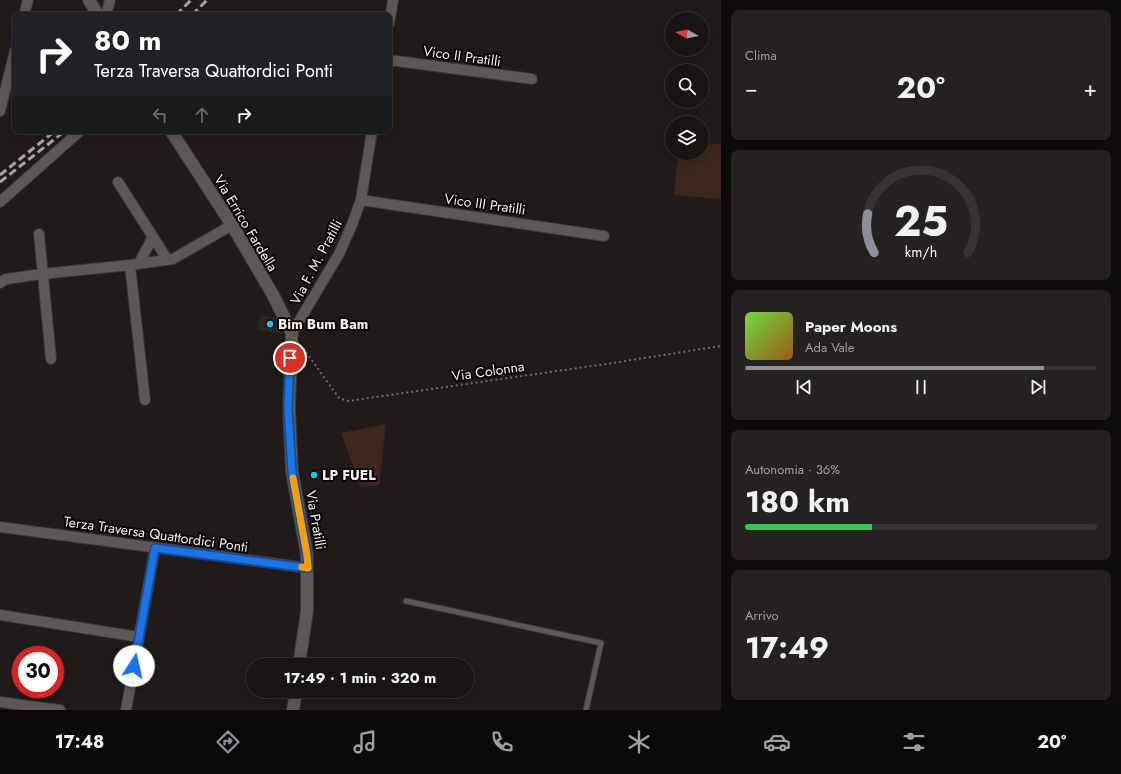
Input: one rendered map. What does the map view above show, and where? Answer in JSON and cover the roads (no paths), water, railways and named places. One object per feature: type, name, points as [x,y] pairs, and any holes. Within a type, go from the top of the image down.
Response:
[{"type":"street","points":[[25,12],[28,0]]},
{"type":"street","points":[[89,0],[96,12]]},
{"type":"street","points":[[107,12],[110,0]]},
{"type":"street","points":[[391,12],[393,0]]},
{"type":"street","name":"Vico II Pratilli","points":[[392,60],[532,79]]},
{"type":"street","points":[[0,111],[12,63]]},
{"type":"street","points":[[0,202],[77,134]]},
{"type":"street","name":"Via Errico Fardella","points":[[173,134],[232,225],[292,332]]},
{"type":"street","name":"Via F. M. Pratilli","points":[[292,332],[339,254],[351,227],[361,200],[372,134]]},
{"type":"street","points":[[118,182],[167,259]]},
{"type":"street","name":"Vico III Pratilli","points":[[361,200],[604,236]]},
{"type":"street","points":[[0,283],[6,279],[173,258],[232,225]]},
{"type":"street","points":[[39,234],[51,358]]},
{"type":"street","points":[[145,400],[134,264],[153,237]]},
{"type":"street","name":"Via Pratilli","points":[[292,332],[288,408],[292,472],[308,568],[307,611],[300,658]]},
{"type":"street","name":"Terza Traversa Quattordici Ponti","points":[[0,527],[308,568]]},
{"type":"street","points":[[126,710],[155,548]]},
{"type":"street","points":[[0,615],[139,637]]},
{"type":"street","points":[[293,710],[295,698]]},
{"type":"street","points":[[0,702],[60,710]]},
{"type":"lane","points":[[406,601],[601,643],[586,710]]},
{"type":"railway","points":[[179,12],[191,0]]},
{"type":"railway","points":[[195,12],[207,0]]},
{"type":"railway","points":[[0,175],[51,134]]},
{"type":"railway","points":[[0,182],[61,134]]},
{"type":"place","name":"Bim Bum Bam","points":[[270,324]]},
{"type":"place","name":"LP FUEL","points":[[314,475]]}]
